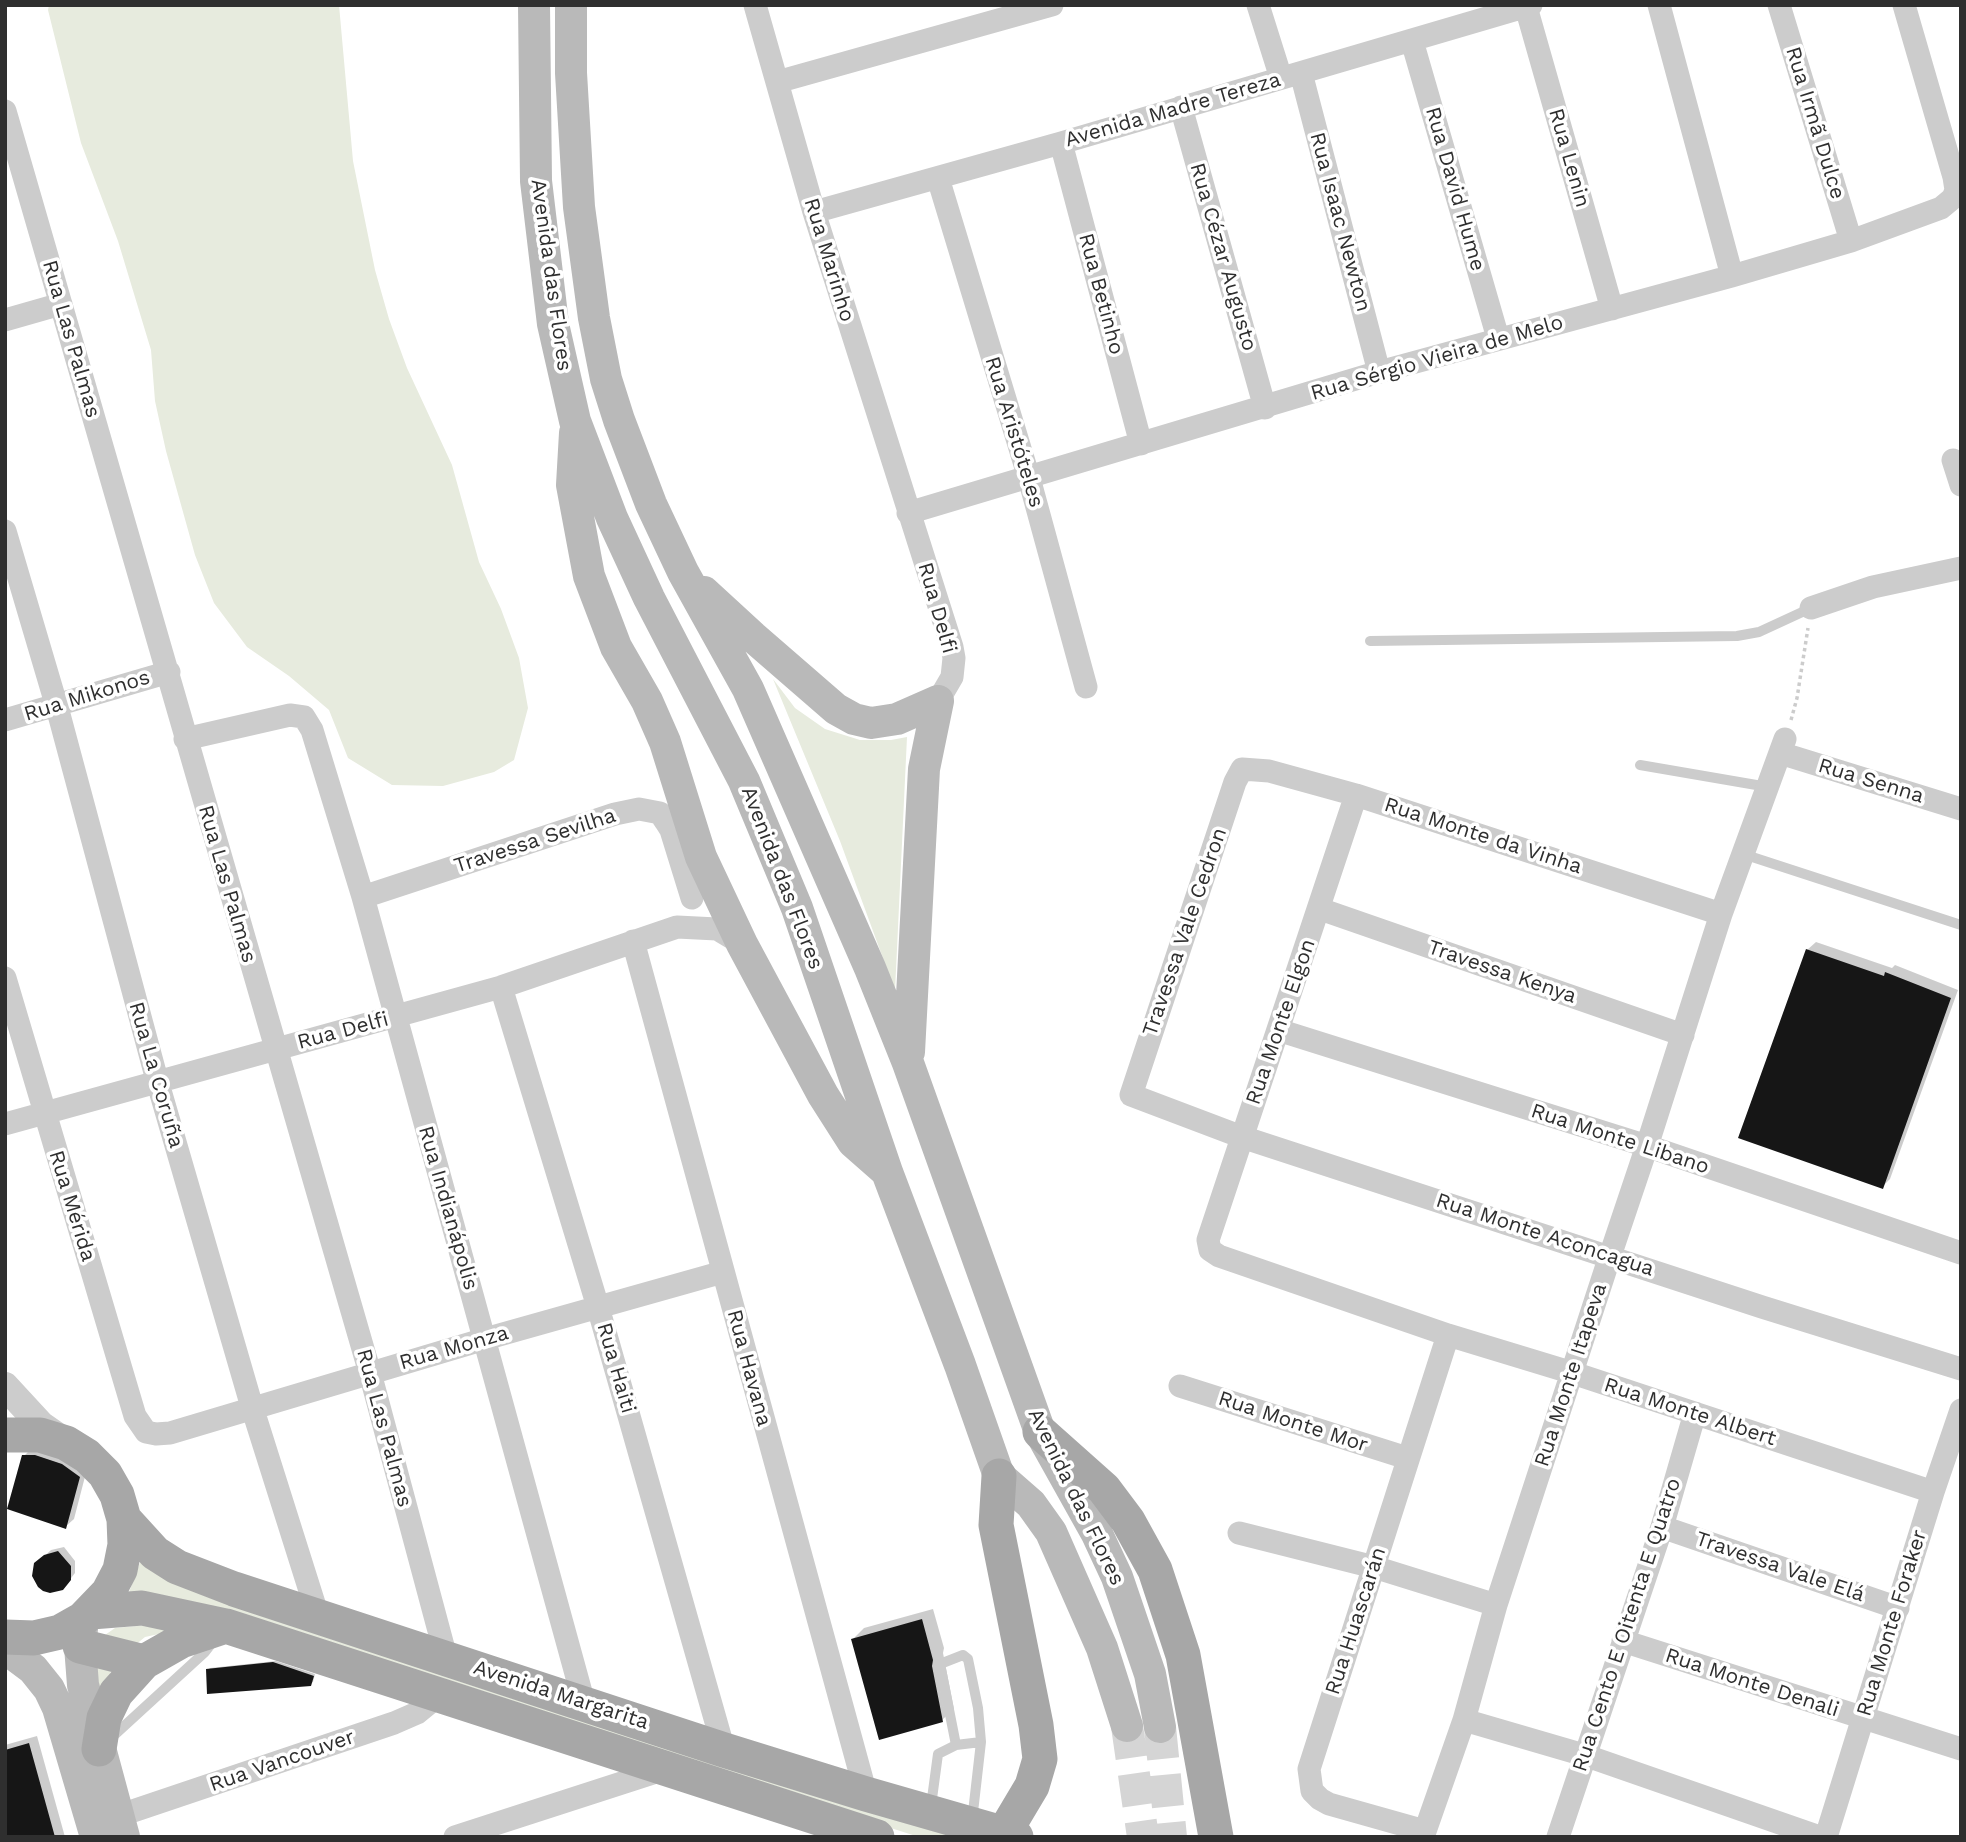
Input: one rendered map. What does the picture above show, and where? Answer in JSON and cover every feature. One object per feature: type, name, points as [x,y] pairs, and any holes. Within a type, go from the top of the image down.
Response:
[{"type":"main road","name":"Avenida das Flores","points":[[534,5],[536,181],[553,324],[575,421],[649,598],[744,781],[786,882],[887,1172],[999,1476],[1031,1504],[1051,1532],[1102,1648],[1127,1726]]},
{"type":"main road","name":"Avenida das Flores","points":[[571,5],[571,73],[579,207],[594,318],[619,420],[651,504],[683,572],[748,689],[870,968],[908,1063],[1040,1432],[1097,1534],[1117,1577],[1150,1674],[1160,1727]]},
{"type":"main road","points":[[575,421],[572,485],[589,576],[616,647],[647,701],[665,742],[701,857],[742,944],[830,1107],[853,1142],[887,1172]]},
{"type":"main road","points":[[683,572],[836,709],[854,719],[871,723],[897,719],[938,701]]},
{"type":"main road","points":[[908,1063],[924,769],[938,701]]},
{"type":"main road","points":[[1040,1432],[1104,1489],[1128,1521],[1155,1570],[1183,1655],[1216,1837]]},
{"type":"main road","points":[[5,1435],[40,1435],[66,1443],[87,1456],[104,1474],[117,1495],[124,1519],[125,1545],[120,1570],[85,1626],[83,1685],[99,1749],[113,1830]]},
{"type":"main road","points":[[997,1831],[1032,1786],[1040,1759],[1036,1725],[996,1525],[999,1476]]},
{"type":"main road","name":"Avenida Margarita","points":[[124,1519],[155,1553],[177,1567],[234,1589],[724,1750],[997,1831]]},
{"type":"main road","name":"Avenida Margarita","points":[[85,1626],[142,1608],[226,1626],[877,1837]]},
{"type":"main road","points":[[5,1637],[34,1638],[85,1626],[144,1662]]},
{"type":"main road","points":[[99,1749],[104,1718],[116,1693],[144,1662],[181,1641],[226,1626]]},
{"type":"main road","points":[[5,1648],[33,1669],[49,1689],[113,1830]]},
{"type":"street","name":"Rua Marinho","points":[[755,5],[814,212],[908,513]]},
{"type":"street","points":[[776,82],[1052,5]]},
{"type":"street","name":"Rua Isaac Newton","points":[[1258,5],[1291,76],[1379,372]]},
{"type":"street","points":[[1659,5],[1732,276]]},
{"type":"street","name":"Rua Irmã Dulce","points":[[1779,5],[1851,241]]},
{"type":"street","name":"Rua Sérgio Vieira de Melo","points":[[908,513],[1379,372],[1851,241],[1941,208],[1953,198],[1956,190],[1904,5]]},
{"type":"street","name":"Avenida Madre Tereza","points":[[814,212],[1061,143],[1528,6]]},
{"type":"street","name":"Rua Lenin","points":[[1528,6],[1612,309]]},
{"type":"street","name":"Rua David Hume","points":[[1412,41],[1498,338]]},
{"type":"street","name":"Rua Cézar Augusto","points":[[1181,107],[1265,408]]},
{"type":"street","name":"Rua Las Palmas","points":[[5,111],[370,1373],[446,1657]]},
{"type":"street","name":"Rua Betinho","points":[[1061,143],[1141,444]]},
{"type":"street","name":"Rua Aristóteles","points":[[938,178],[1029,478],[1086,687]]},
{"type":"street","points":[[5,320],[61,304]]},
{"type":"street","points":[[1953,460],[1961,485]]},
{"type":"street","name":"Rua Delfi","points":[[908,513],[954,658],[952,677],[938,701]]},
{"type":"street","name":"Rua La Coruña","points":[[5,531],[57,706],[157,1080],[252,1407],[318,1616]]},
{"type":"street","points":[[1811,608],[1873,587],[1961,568]]},
{"type":"street","name":"Rua Mikonos","points":[[5,720],[169,672]]},
{"type":"street","name":"Rua Indianápolis","points":[[185,739],[290,715],[304,717],[312,730],[363,897],[584,1703]]},
{"type":"street","name":"Rua Monte Itapeva","points":[[1424,1834],[1464,1720],[1496,1605],[1721,914],[1783,746]]},
{"type":"street","name":"Rua Senna","points":[[1783,746],[1961,809]]},
{"type":"street","name":"Rua Monte da Vinha","points":[[1242,769],[1269,771],[1356,795],[1721,914]]},
{"type":"street","name":"Travessa Vale Cedron","points":[[1131,1095],[1242,769]]},
{"type":"street","name":"Rua Monte Elgon","points":[[1210,1250],[1208,1240],[1241,1137],[1320,909],[1356,795]]},
{"type":"street","name":"Travessa Sevilha","points":[[363,897],[615,814],[639,809],[660,813],[666,822],[692,898]]},
{"type":"street","points":[[677,927],[692,898],[701,857]]},
{"type":"street","name":"Travessa Kenya","points":[[1320,909],[1683,1035]]},
{"type":"street","name":"Rua Delfi","points":[[5,1124],[501,987],[677,927],[718,929],[742,944]]},
{"type":"street","name":"Rua Havana","points":[[633,942],[866,1794]]},
{"type":"street","name":"Rua Mérida","points":[[5,978],[135,1416],[146,1432]]},
{"type":"street","name":"Rua Haiti","points":[[501,987],[598,1307],[724,1750]]},
{"type":"street","name":"Rua Monte Libano","points":[[1278,1030],[1647,1146],[1961,1253]]},
{"type":"street","name":"Rua Monte Aconcagua","points":[[1131,1095],[1241,1137],[1961,1369]]},
{"type":"street","name":"Rua Monte Albert","points":[[1210,1250],[1219,1256],[1448,1335],[1573,1373],[1933,1492]]},
{"type":"street","name":"Rua Monza","points":[[146,1432],[170,1433],[485,1339],[723,1272]]},
{"type":"street","name":"Rua Huascarán","points":[[1424,1834],[1329,1804],[1312,1791],[1309,1769],[1448,1335]]},
{"type":"street","points":[[5,1386],[41,1425],[66,1443]]},
{"type":"street","name":"Rua Monte Mor","points":[[1180,1386],[1407,1458]]},
{"type":"street","name":"Rua Monte Foraker","points":[[1826,1837],[1961,1410]]},
{"type":"street","name":"Rua Cento E Oitenta E Quatro","points":[[1558,1837],[1661,1527],[1695,1413]]},
{"type":"street","name":"Travessa Vale Elá","points":[[1661,1527],[1898,1608]]},
{"type":"street","points":[[1239,1533],[1374,1567],[1496,1605]]},
{"type":"street","name":"Rua Monte Denali","points":[[1623,1640],[1961,1749]]},
{"type":"street","name":"Rua Vancouver","points":[[113,1830],[394,1723],[417,1713],[439,1695]]},
{"type":"street","points":[[1464,1720],[1584,1755],[1820,1837]]},
{"type":"street","points":[[455,1837],[514,1828],[665,1769]]},
{"type":"lane","points":[[1370,641],[1737,636],[1759,632],[1811,608]]},
{"type":"lane","points":[[1640,765],[1768,788]]},
{"type":"lane","points":[[1743,854],[1961,925]]},
{"type":"lane","points":[[99,1749],[205,1652],[226,1626]]},
{"type":"lane","points":[[956,1745],[940,1664],[962,1655],[968,1659],[978,1708],[981,1742],[997,1831]]},
{"type":"lane","points":[[930,1812],[937,1754],[956,1745],[981,1742]]},
{"type":"path","points":[[1797,698],[1811,608]]},
{"type":"shaded area","points":[[49,5],[339,5],[353,161],[375,270],[407,368],[452,465],[479,562],[501,609],[519,658],[528,708],[514,760],[494,772],[443,786],[392,785],[348,758],[329,710],[289,676],[247,647],[214,603],[195,555],[166,451],[155,401],[151,350],[118,241],[81,143],[48,10]]},
{"type":"shaded area","points":[[773,679],[795,708],[825,729],[860,740],[907,737],[895,991],[840,841]]},
{"type":"shaded area","points":[[142,1557],[967,1837],[919,1837],[480,1697],[128,1595]]},
{"type":"shaded area","points":[[158,1624],[177,1630],[145,1637],[118,1659],[111,1671],[102,1701],[91,1671],[95,1642],[115,1628]]},
{"type":"building","points":[[1806,949],[1884,976],[1885,972],[1951,998],[1883,1189],[1738,1138]]},
{"type":"building","points":[[22,1455],[35,1455],[62,1464],[80,1477],[66,1529],[7,1509]]},
{"type":"building","points":[[58,1551],[71,1566],[71,1580],[63,1590],[50,1593],[38,1587],[32,1576],[34,1563],[44,1555]]},
{"type":"building","points":[[922,1619],[933,1660],[943,1722],[879,1740],[851,1639]]},
{"type":"building","points":[[273,1662],[314,1676],[311,1686],[207,1694],[206,1669]]},
{"type":"building","points":[[29,1743],[55,1837],[5,1837],[5,1750]]},
{"type":"tunnel","points":[[1127,1726],[1143,1837]]},
{"type":"tunnel","points":[[1160,1727],[1171,1837]]}]
